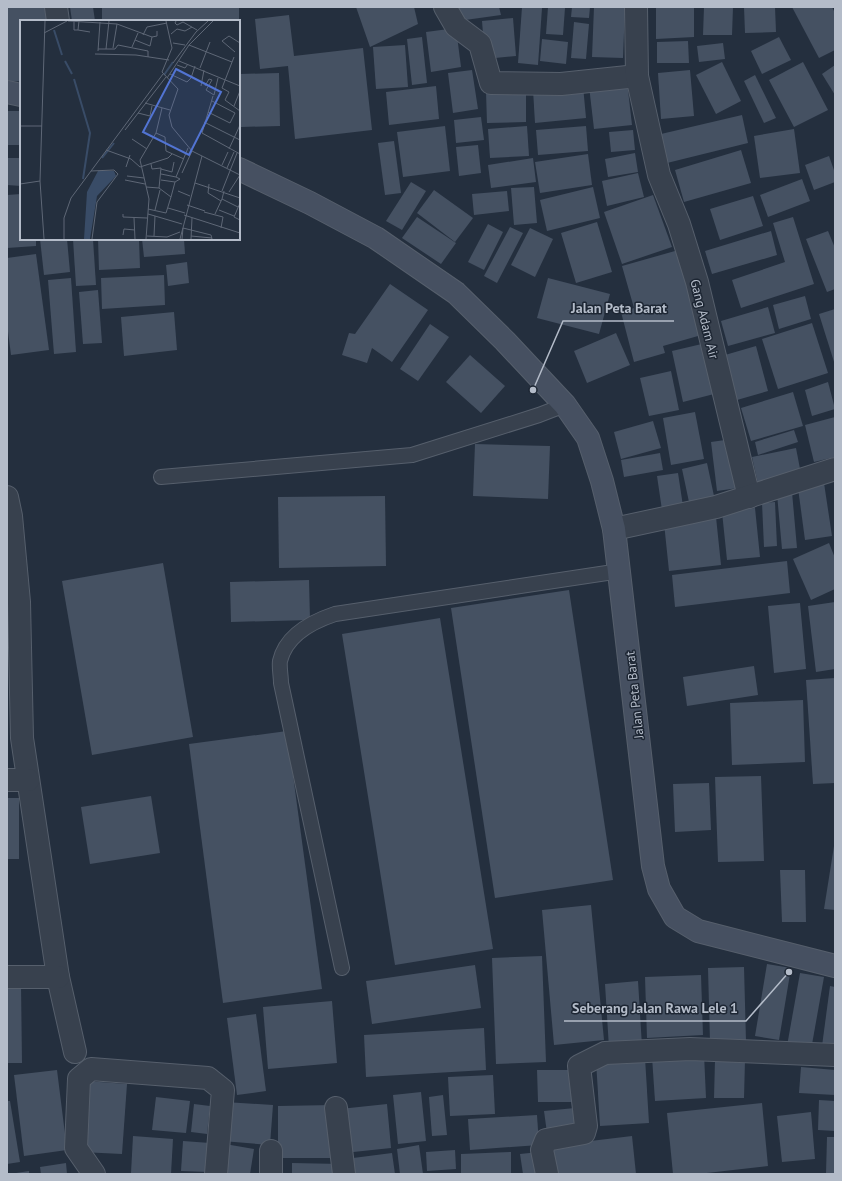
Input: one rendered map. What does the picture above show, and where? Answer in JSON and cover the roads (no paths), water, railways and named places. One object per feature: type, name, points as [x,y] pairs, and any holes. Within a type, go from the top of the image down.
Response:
[{"type":"main road","points":[[7,92],[20,94]]},
{"type":"main road","name":"Jalan Peta Barat","points":[[240,170],[310,202],[376,238],[456,293],[505,341],[565,405],[588,438],[602,481],[614,529],[653,866],[659,890],[675,917],[698,931],[835,966]]},
{"type":"street","points":[[56,7],[58,20]]},
{"type":"street","points":[[445,7],[456,26],[480,44],[491,83],[561,84],[637,76]]},
{"type":"street","name":"Gang Adam Air","points":[[636,7],[637,76],[659,175],[679,224],[697,282],[749,497]]},
{"type":"street","points":[[614,529],[716,507],[787,483],[835,469]]},
{"type":"street","points":[[7,496],[11,516],[13,603],[22,738],[17,780],[75,1052]]},
{"type":"street","points":[[7,977],[58,977]]},
{"type":"street","points":[[547,1174],[542,1150],[546,1140],[584,1133],[586,1126],[579,1066],[605,1053],[690,1049],[835,1055]]},
{"type":"street","points":[[94,1174],[76,1148],[79,1080],[91,1068],[208,1078],[223,1090],[216,1174]]},
{"type":"street","points":[[336,1108],[344,1174]]},
{"type":"street","points":[[271,1151],[271,1174]]},
{"type":"lane","points":[[161,477],[412,455],[539,415],[565,405]]},
{"type":"lane","points":[[342,968],[281,683],[280,662],[289,641],[306,626],[335,614],[620,571]]},
{"type":"place","name":"Jalan Peta Barat","points":[[533,390]]},
{"type":"place","name":"Seberang Jalan Rawa Lele 1","points":[[789,972]]}]
